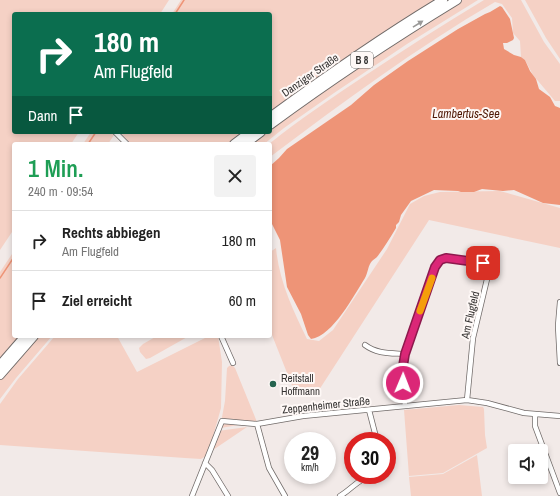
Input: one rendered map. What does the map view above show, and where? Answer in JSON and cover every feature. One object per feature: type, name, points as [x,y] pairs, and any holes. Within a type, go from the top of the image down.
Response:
[{"type":"highway","name":"Danziger Straße","points":[[272,116],[313,85],[443,0]]},
{"type":"highway","name":"Danziger Straße","points":[[272,124],[316,91],[372,53],[457,0]]},
{"type":"highway","points":[[237,142],[247,134]]},
{"type":"highway","points":[[248,142],[258,134]]},
{"type":"highway","points":[[0,365],[23,338]]},
{"type":"highway","points":[[0,375],[32,338]]},
{"type":"street","points":[[117,134],[125,142]]},
{"type":"street","name":"Am Flugfeld","points":[[405,406],[402,372],[405,354],[435,267],[440,260],[446,258],[490,264],[472,343],[467,400]]},
{"type":"street","points":[[560,302],[558,326],[560,363]]},
{"type":"street","points":[[222,338],[232,363]]},
{"type":"street","points":[[365,345],[379,352],[405,354]]},
{"type":"street","name":"Zeppenheimer Straße","points":[[192,496],[222,421],[257,424],[303,416],[467,400],[535,415],[560,416]]},
{"type":"street","points":[[369,410],[375,432]]},
{"type":"street","points":[[535,415],[535,426],[560,493]]},
{"type":"street","points":[[257,424],[269,468],[285,496]]},
{"type":"street","points":[[204,463],[212,470],[228,496]]},
{"type":"street","points":[[340,496],[349,491],[356,484]]},
{"type":"shaded area","points":[[0,0],[169,0],[161,12],[12,12],[12,134],[78,134],[72,142],[12,142],[12,232],[0,250]]},
{"type":"shaded area","points":[[181,0],[436,0],[310,82],[272,110],[272,12],[173,12]]},
{"type":"shaded area","points":[[461,0],[478,0],[407,44],[334,93],[266,142],[252,142],[262,134],[272,134],[272,127],[317,94],[412,30]]},
{"type":"shaded area","points":[[484,0],[521,0],[544,42],[560,64],[560,101],[555,101],[533,75],[525,60],[521,57],[520,41],[513,33],[512,18],[502,4],[495,2],[408,57],[352,96],[272,156],[272,142],[329,100],[439,27]]},
{"type":"shaded area","points":[[525,0],[560,0],[560,59],[546,38]]},
{"type":"shaded area","points":[[90,134],[114,135],[109,142],[84,142]]},
{"type":"shaded area","points":[[122,134],[242,134],[232,142],[129,142]]},
{"type":"shaded area","points":[[500,191],[560,208],[560,248],[429,220],[319,390],[295,393],[272,335],[272,251],[276,248],[283,284],[307,339],[319,341],[333,330],[387,249],[410,204],[424,196],[440,192]]},
{"type":"shaded area","points":[[12,254],[12,338],[50,338],[0,399],[0,272]]},
{"type":"shaded area","points":[[53,338],[118,338],[137,372],[205,338],[218,338],[222,362],[221,408],[210,447],[206,456],[201,459],[0,445],[0,404],[18,379]]},
{"type":"shaded area","points":[[154,338],[185,338],[146,359],[140,352],[139,348]]},
{"type":"shaded area","points":[[232,365],[235,368],[257,422],[220,428],[225,401],[227,368]]},
{"type":"shaded area","points":[[459,405],[483,407],[487,448],[443,473],[409,476],[404,410]]},
{"type":"shaded area","points":[[247,427],[213,450],[218,431]]},
{"type":"shaded area","points":[[477,455],[482,496],[411,496],[409,477],[443,474]]},
{"type":"water","name":"Lambertus-See","points":[[500,6],[502,7],[510,19],[514,38],[507,43],[503,43],[504,49],[525,60],[536,79],[539,89],[550,97],[555,106],[560,108],[560,205],[543,203],[514,190],[503,191],[482,189],[474,192],[434,190],[411,201],[401,215],[396,228],[385,247],[371,263],[365,278],[342,314],[327,331],[311,339],[308,335],[301,314],[287,287],[280,240],[272,224],[272,164],[287,149],[351,105],[374,85],[408,61],[458,29]]},
{"type":"waterway","points":[[176,12],[184,0]]},
{"type":"waterway","points":[[89,142],[95,134]]},
{"type":"waterway","points":[[0,278],[12,260]]},
{"type":"slow traffic","points":[[420,311],[432,278]]},
{"type":"place","name":"Reitstall Hoffmann","points":[[273,384]]},
{"type":"route","points":[[403,383],[402,372],[405,354],[435,267],[443,258],[483,263]]}]
